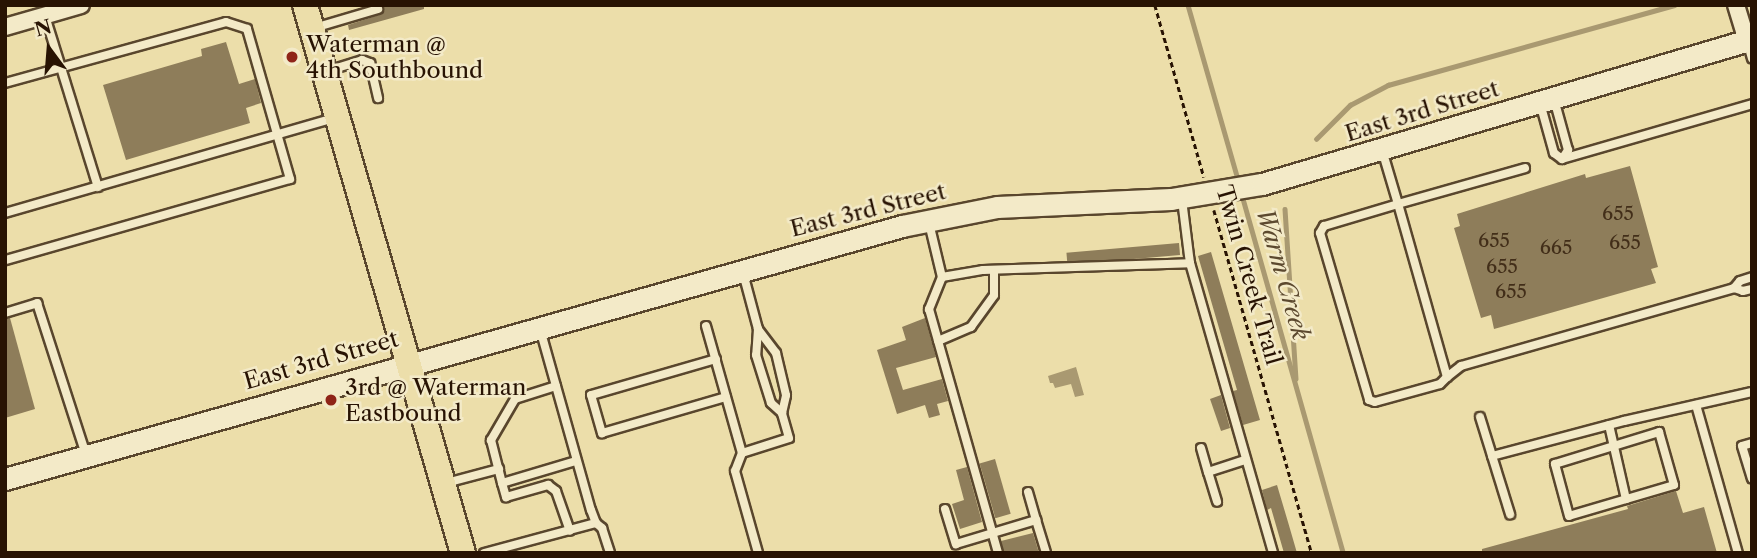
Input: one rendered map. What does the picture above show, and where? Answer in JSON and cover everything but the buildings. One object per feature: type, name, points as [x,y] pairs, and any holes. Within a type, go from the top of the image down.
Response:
[{"type":"main road","points":[[308,17],[410,362],[463,553]]},
{"type":"main road","name":"East 3rd Street","points":[[5,478],[410,362],[928,220],[998,207],[1181,197],[1262,184],[1547,101],[1750,46]]},
{"type":"street","points":[[5,27],[81,5]]},
{"type":"street","points":[[1736,5],[1750,46]]},
{"type":"lane","points":[[308,17],[378,9]]},
{"type":"lane","points":[[44,16],[98,187]]},
{"type":"lane","points":[[5,83],[226,22],[247,29],[290,179],[5,260]]},
{"type":"lane","points":[[324,72],[362,60],[370,62],[378,98]]},
{"type":"lane","points":[[1547,101],[1554,153],[1563,159],[1752,104]]},
{"type":"lane","points":[[1547,101],[1568,150],[1563,159]]},
{"type":"lane","points":[[5,213],[338,117]]},
{"type":"lane","points":[[1382,150],[1447,377]]},
{"type":"lane","points":[[1525,168],[1324,226],[1320,233],[1369,400],[1375,402],[1440,384],[1461,366],[1734,288],[1740,281],[1752,277]]},
{"type":"lane","points":[[1181,197],[1190,263],[1273,553]]},
{"type":"lane","points":[[928,220],[942,277],[929,309],[998,553]]},
{"type":"lane","points":[[942,277],[994,270],[1190,263]]},
{"type":"lane","points":[[743,270],[758,329],[756,355],[771,403],[782,413]]},
{"type":"lane","points":[[938,341],[971,327],[994,295],[994,270]]},
{"type":"lane","points":[[1734,288],[1743,291],[1752,289]]},
{"type":"lane","points":[[5,313],[37,303],[86,455]]},
{"type":"lane","points":[[539,326],[576,461],[596,523],[602,528],[610,553]]},
{"type":"lane","points":[[706,326],[742,453],[735,471],[758,553]]},
{"type":"lane","points":[[742,453],[789,439],[782,413],[786,395],[776,354],[758,329]]},
{"type":"lane","points":[[716,359],[591,395],[602,433],[726,397]]},
{"type":"lane","points":[[556,386],[515,399],[491,440],[506,497],[548,485],[556,491],[570,531]]},
{"type":"lane","points":[[1492,456],[1609,425],[1752,392]]},
{"type":"lane","points":[[1696,405],[1738,553]]},
{"type":"lane","points":[[1480,417],[1510,514]]},
{"type":"lane","points":[[1609,425],[1626,499]]},
{"type":"lane","points":[[1659,432],[1674,485],[1569,516],[1555,464],[1613,446],[1659,432]]},
{"type":"lane","points":[[1752,443],[1742,446],[1752,479]]},
{"type":"lane","points":[[1201,448],[1217,502]]},
{"type":"lane","points":[[1208,472],[1247,460]]},
{"type":"lane","points":[[502,483],[576,461]]},
{"type":"lane","points":[[443,484],[499,469]]},
{"type":"lane","points":[[1028,492],[1046,553]]},
{"type":"lane","points":[[945,509],[957,548],[993,532],[1036,520]]},
{"type":"lane","points":[[484,553],[512,549],[596,523]]},
{"type":"path","name":"Twin Creek Trail","points":[[1155,5],[1214,193],[1312,553]]},
{"type":"shaded area","points":[[1076,367],[1084,395],[1075,397],[1071,384],[1055,388],[1053,383],[1050,383],[1048,376]]},
{"type":"waterway","name":"Warm Creek","points":[[1188,5],[1239,183]]},
{"type":"waterway","points":[[1316,139],[1350,105],[1388,85],[1674,5]]},
{"type":"waterway","name":"Warm Creek","points":[[1242,195],[1343,553]]},
{"type":"waterway","points":[[1285,209],[1296,379]]},
{"type":"place","name":"Waterman @ 4th Southbound","points":[[292,57]]},
{"type":"place","name":"3rd @ Waterman Eastbound","points":[[331,400]]}]
